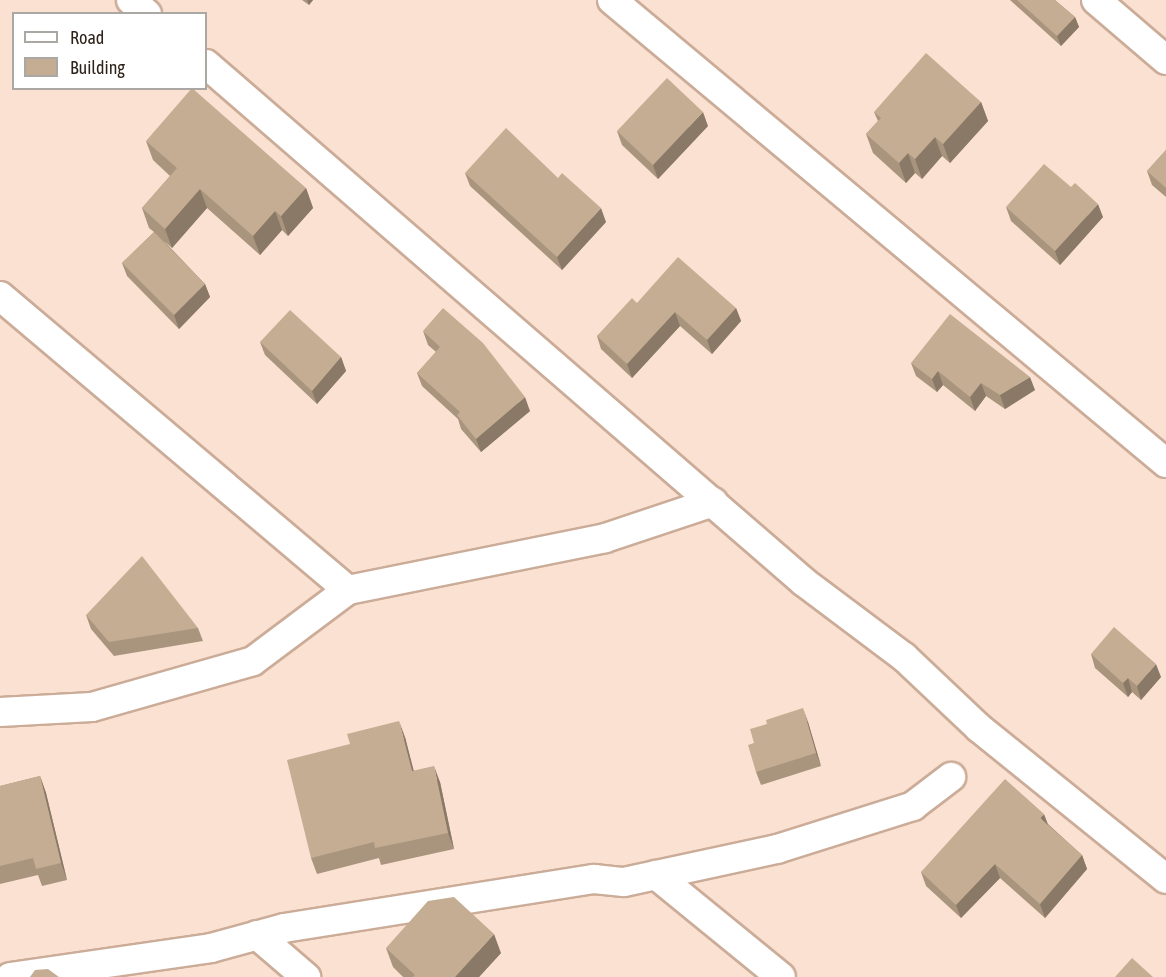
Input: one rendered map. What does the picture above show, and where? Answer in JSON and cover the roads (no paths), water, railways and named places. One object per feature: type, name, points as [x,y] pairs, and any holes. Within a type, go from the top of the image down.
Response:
[{"type":"street","points":[[131,0],[145,12]]},
{"type":"street","points":[[612,0],[1166,462]]},
{"type":"street","points":[[1096,0],[1166,60]]},
{"type":"street","points":[[207,65],[804,582],[904,657],[979,728],[1166,879]]},
{"type":"street","points":[[0,296],[348,590]]},
{"type":"street","points":[[0,711],[92,707],[253,661],[348,590],[605,538],[714,502]]},
{"type":"street","points":[[10,977],[211,948],[257,935],[594,879],[624,882],[777,849],[913,806],[951,777]]},
{"type":"street","points":[[656,875],[781,977]]},
{"type":"street","points":[[257,935],[306,977]]}]
